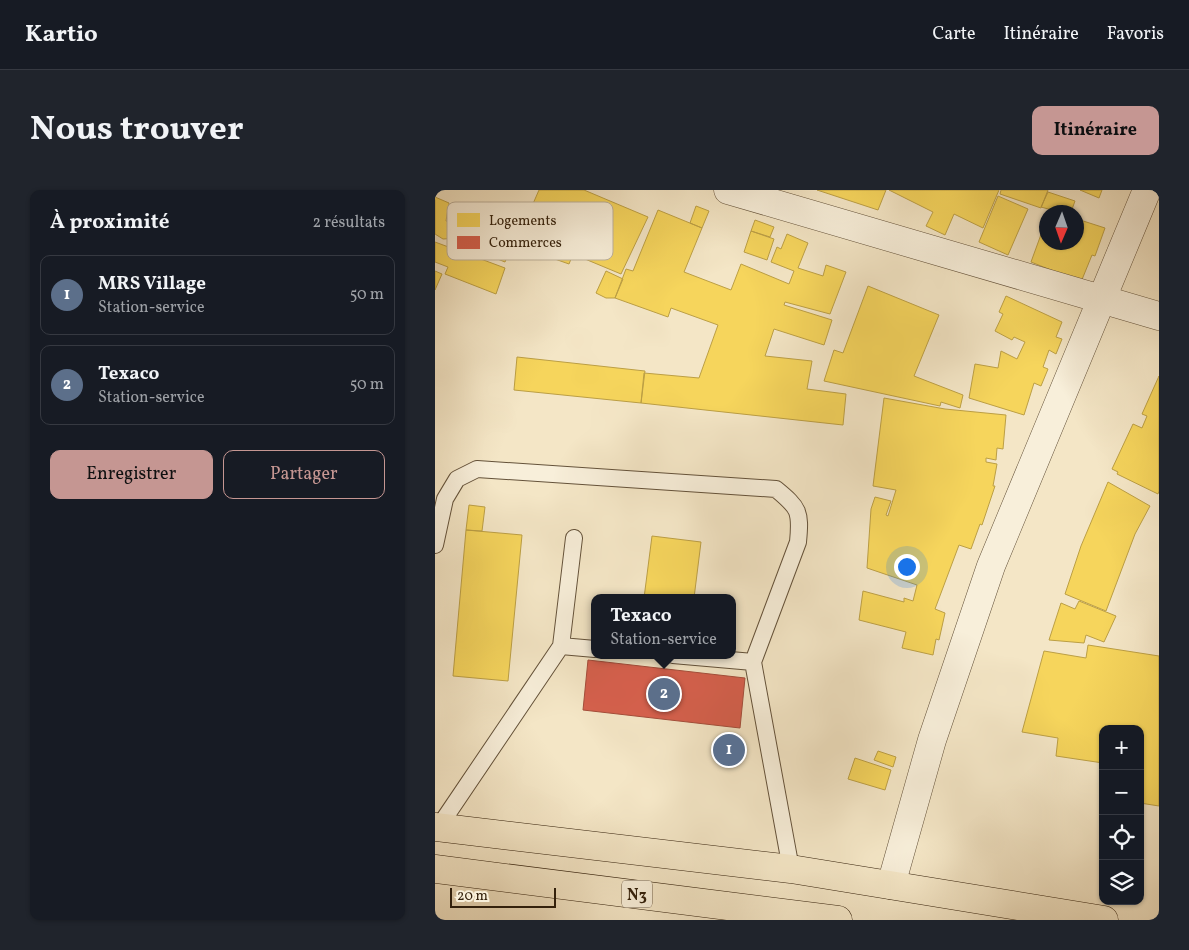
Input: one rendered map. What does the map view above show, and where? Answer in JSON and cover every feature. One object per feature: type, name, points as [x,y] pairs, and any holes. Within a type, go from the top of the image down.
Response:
[{"type":"main road","points":[[437,827],[791,869],[1104,920]]},
{"type":"main road","name":"N3","points":[[435,869],[838,920]]},
{"type":"street","points":[[728,190],[1159,316]]},
{"type":"street","points":[[891,885],[932,740],[991,566],[1147,190]]},
{"type":"lane","points":[[435,545],[445,500],[457,479],[477,469],[776,489],[795,505],[800,524],[798,542],[753,662],[791,869]]},
{"type":"lane","points":[[437,827],[561,646],[574,538]]},
{"type":"lane","points":[[561,646],[591,649]]},
{"type":"lane","points":[[719,659],[753,662]]},
{"type":"building: Logements","points":[[539,190],[584,190],[612,202],[534,202]]},
{"type":"building: Logements","points":[[817,190],[886,190],[878,210]]},
{"type":"building: Logements","points":[[889,190],[999,190],[983,228],[954,214],[945,235],[926,226],[933,212]]},
{"type":"building: Logements","points":[[1001,190],[1048,190],[1042,205],[1039,205],[1039,207],[1000,194]]},
{"type":"building: Logements","points":[[1080,190],[1102,190],[1099,198]]},
{"type":"building: Logements","points":[[1048,192],[1075,201],[1074,205],[1042,205]]},
{"type":"building: Logements","points":[[998,196],[1028,209],[1008,255],[979,242]]},
{"type":"building: Logements","points":[[435,197],[447,202],[447,239],[443,239],[435,234]]},
{"type":"building: Logements","points":[[613,202],[648,217],[621,274],[587,260],[613,260]]},
{"type":"building: Logements","points":[[696,206],[709,211],[702,228],[690,223]]},
{"type":"building: Logements","points":[[658,210],[702,228],[684,272],[731,290],[741,264],[789,284],[794,271],[771,262],[777,247],[781,249],[787,234],[808,243],[798,268],[823,276],[826,265],[846,272],[830,314],[785,302],[784,305],[832,320],[824,345],[774,329],[765,356],[812,361],[807,389],[846,394],[843,425],[641,403],[644,373],[699,378],[718,325],[671,308],[668,317],[615,298],[626,269],[633,271]]},
{"type":"building: Logements","points":[[755,220],[774,227],[770,237],[751,231]]},
{"type":"building: Logements","points":[[1084,221],[1105,228],[1095,256],[1092,255],[1081,282],[1031,262],[1039,240],[1039,250],[1084,250]]},
{"type":"building: Logements","points":[[751,231],[774,239],[767,260],[744,252]]},
{"type":"building: Logements","points":[[435,242],[447,246],[447,260],[483,260],[505,268],[496,294],[445,274],[448,267],[435,262]]},
{"type":"building: Logements","points":[[558,260],[571,260],[569,264]]},
{"type":"building: Logements","points":[[435,271],[442,274],[435,290]]},
{"type":"building: Logements","points":[[606,271],[623,279],[615,298],[606,298],[596,293]]},
{"type":"building: Logements","points":[[868,286],[939,315],[914,376],[963,395],[960,408],[941,402],[940,406],[824,381],[834,350],[843,353]]},
{"type":"building: Logements","points":[[1006,296],[1062,322],[1056,337],[1062,339],[1056,354],[1049,350],[1043,367],[1048,369],[1041,386],[1034,383],[1024,415],[969,398],[975,364],[998,368],[1001,351],[1017,359],[1025,342],[1014,337],[1012,340],[995,331],[1003,314],[999,312]]},
{"type":"building: Logements","points":[[517,357],[645,371],[641,403],[514,390]]},
{"type":"building: Logements","points":[[1159,376],[1158,494],[1117,474],[1118,472],[1112,469],[1133,424],[1142,428],[1147,416],[1142,414]]},
{"type":"building: Logements","points":[[884,398],[945,409],[1006,415],[1003,449],[997,448],[996,460],[986,458],[986,462],[997,464],[993,486],[995,486],[982,525],[980,524],[971,549],[959,545],[935,609],[945,613],[939,640],[936,639],[933,655],[902,648],[906,632],[859,620],[863,591],[904,602],[904,598],[913,601],[917,585],[867,568],[871,509],[875,497],[891,501],[886,515],[888,516],[896,490],[873,486]]},
{"type":"building: Logements","points":[[1108,482],[1150,506],[1135,534],[1106,611],[1065,594],[1081,546]]},
{"type":"building: Logements","points":[[469,505],[485,507],[482,531],[466,530]]},
{"type":"building: Logements","points":[[466,530],[522,535],[508,681],[453,676]]},
{"type":"building: Logements","points":[[652,536],[701,542],[694,594],[645,594]]},
{"type":"building: Logements","points":[[1079,601],[1116,616],[1104,642],[1086,635],[1084,643],[1049,640],[1061,603],[1075,609]]},
{"type":"building: Logements","points":[[1088,645],[1159,656],[1159,806],[1144,804],[1144,725],[1099,725],[1099,762],[1056,756],[1058,738],[1022,732],[1044,651],[1086,658]]},
{"type":"building: Logements","points":[[878,751],[896,757],[893,767],[874,760]]},
{"type":"building: Logements","points":[[855,758],[891,770],[885,790],[848,779]]},
{"type":"building: Commerces","points":[[588,660],[745,678],[740,728],[583,710]]},
{"type":"place","name":"Texaco","points":[[664,694]]},
{"type":"place","name":"MRS Village","points":[[729,750]]}]
